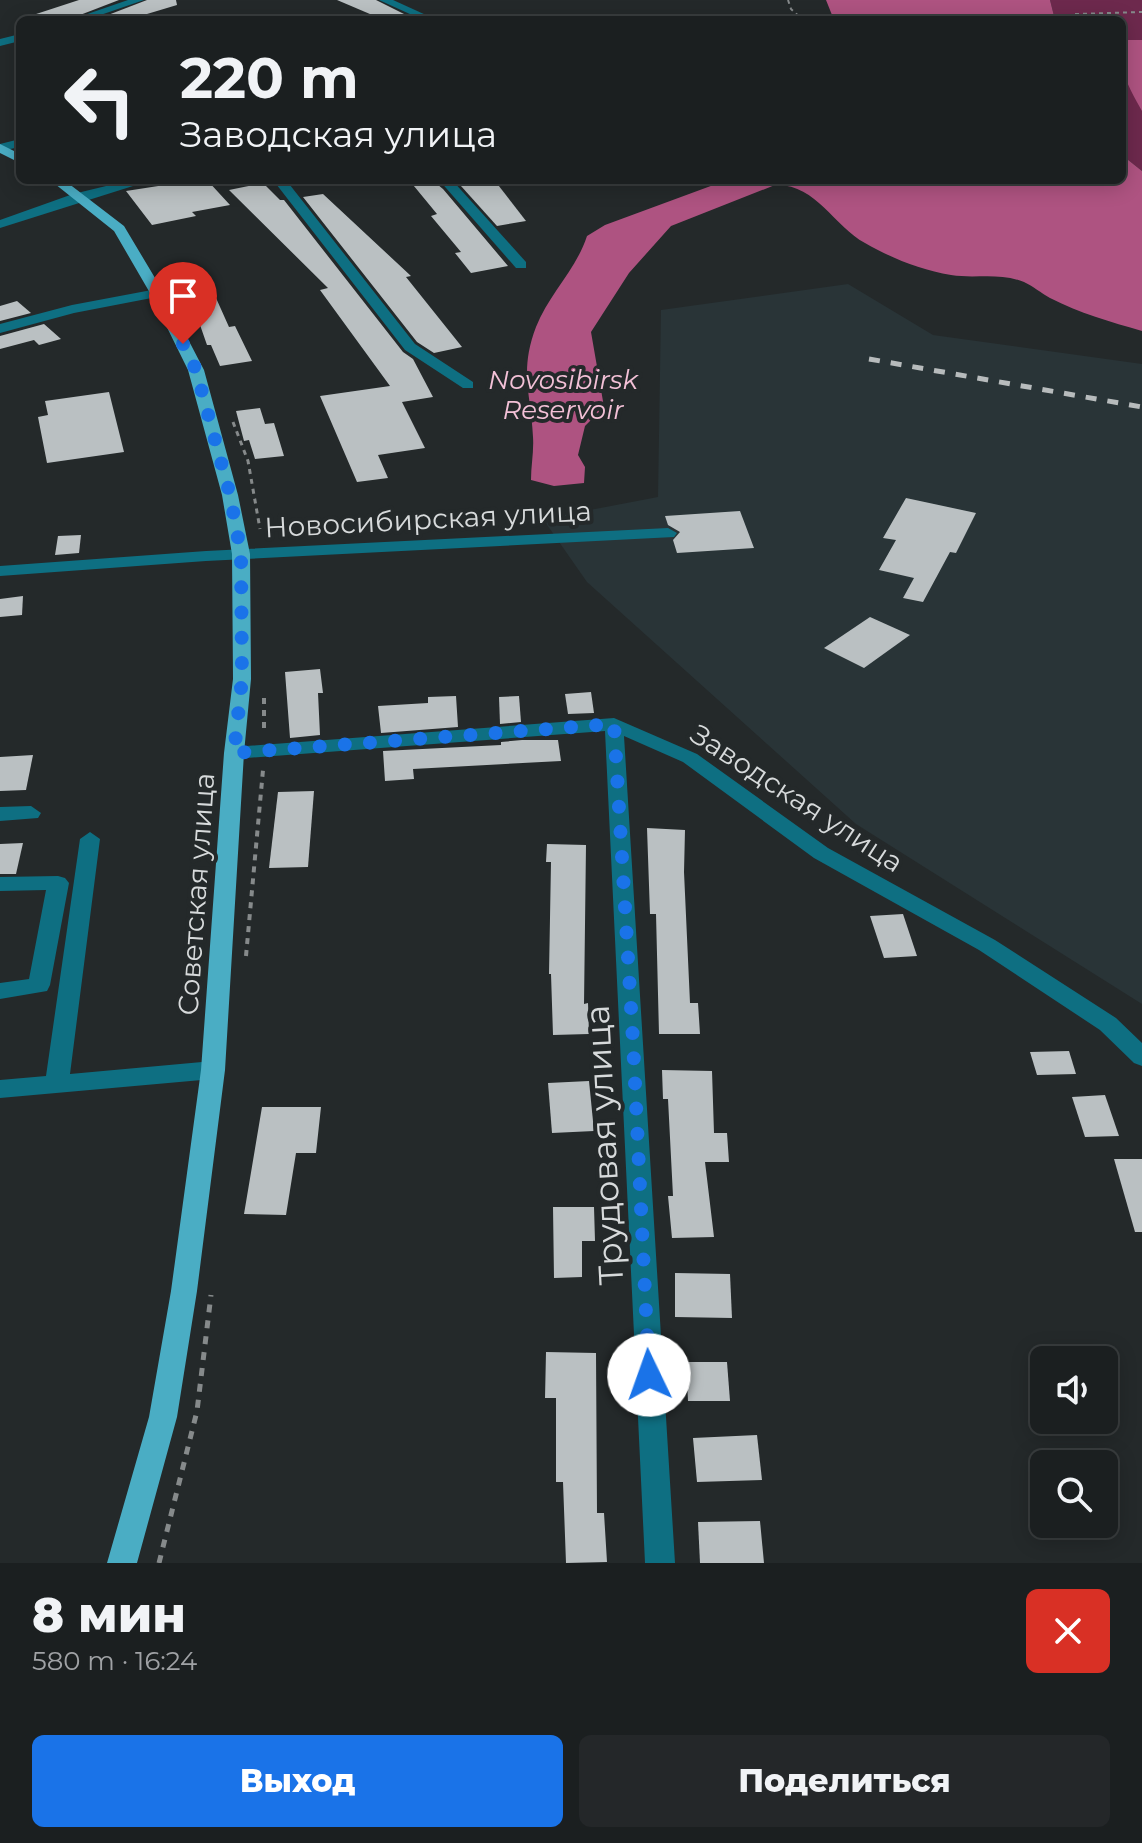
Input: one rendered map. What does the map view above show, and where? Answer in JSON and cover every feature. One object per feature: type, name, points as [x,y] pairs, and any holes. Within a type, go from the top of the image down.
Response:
[{"type":"main road","name":"Советская улица","points":[[61,184],[119,229],[157,293],[196,370],[230,495],[241,554],[242,679],[234,753],[213,1070],[163,1417],[122,1563]]},
{"type":"street","points":[[88,16],[139,0]]},
{"type":"street","points":[[384,0],[422,16]]},
{"type":"street","points":[[0,224],[78,197],[130,184]]},
{"type":"street","points":[[282,184],[410,347],[468,385]]},
{"type":"street","points":[[449,184],[521,265]]},
{"type":"street","points":[[0,329],[72,309],[157,293]]},
{"type":"street","name":"Новосибирская улица","points":[[0,571],[241,554],[668,533]]},
{"type":"street","name":"Заводская улица","points":[[234,753],[614,724],[690,758],[821,853],[987,945],[1108,1024],[1142,1057]]},
{"type":"street","name":"Трудовая улица","points":[[614,724],[660,1563]]},
{"type":"street","points":[[0,814],[31,813]]},
{"type":"street","points":[[57,1085],[90,839]]},
{"type":"street","points":[[0,884],[58,883],[39,985],[0,991]]},
{"type":"street","points":[[0,1089],[213,1070]]},
{"type":"path","points":[[1075,14],[1142,12]]},
{"type":"shaded area","points":[[1050,0],[1142,0],[1142,171],[1126,158],[1126,16],[1054,16]]},
{"type":"shaded area","points":[[848,284],[933,335],[1142,364],[1142,1004],[856,824],[587,582],[543,519],[658,497],[661,310]]},
{"type":"water","points":[[826,0],[1050,0],[1054,16],[832,16]]},
{"type":"water","points":[[1126,40],[1142,40],[1142,111],[1126,76]]},
{"type":"water","name":"Novosibirsk Reservoir","points":[[1126,158],[1142,171],[1142,331],[1072,308],[1015,279],[951,275],[906,263],[854,236],[802,191],[775,185],[671,226],[629,273],[591,332],[604,407],[585,426],[578,455],[585,467],[584,483],[554,486],[531,480],[533,442],[527,382],[528,357],[541,315],[576,260],[587,236],[605,225],[716,184],[1126,184]]},
{"type":"building","points":[[79,0],[119,0],[77,16],[30,16]]},
{"type":"building","points":[[147,0],[176,0],[177,5],[140,16],[105,16]]},
{"type":"building","points":[[337,0],[376,0],[406,15],[375,16]]},
{"type":"building","points":[[171,184],[211,184],[230,205],[192,212],[196,216],[152,225],[126,191]]},
{"type":"building","points":[[264,184],[280,200],[284,200],[403,352],[413,359],[433,397],[402,402],[425,448],[378,455],[388,478],[357,482],[320,396],[390,386],[320,290],[328,288],[229,190]]},
{"type":"building","points":[[412,184],[437,184],[443,189],[508,266],[471,273],[455,253],[461,252],[431,216],[437,214]]},
{"type":"building","points":[[497,184],[526,221],[497,226],[461,186]]},
{"type":"building","points":[[323,194],[411,276],[406,277],[462,347],[434,353],[417,342],[303,197]]},
{"type":"building","points":[[188,264],[211,299],[216,298],[229,327],[235,326],[252,361],[220,366],[211,345],[207,345],[192,302],[174,273]]},
{"type":"building","points":[[17,301],[31,313],[0,321],[0,306]]},
{"type":"building","points":[[44,324],[61,339],[39,345],[34,340],[0,349],[0,336]]},
{"type":"building","points":[[109,392],[124,452],[47,463],[38,417],[48,415],[45,401]]},
{"type":"building","points":[[260,408],[265,424],[274,423],[284,456],[255,459],[249,440],[244,441],[236,411]]},
{"type":"building","points":[[906,498],[976,513],[956,553],[950,552],[923,602],[903,598],[914,578],[879,570],[896,540],[883,538]]},
{"type":"building","points":[[740,511],[754,548],[677,553],[673,540],[680,532],[668,525],[665,516]]},
{"type":"building","points":[[81,535],[79,553],[55,555],[58,536]]},
{"type":"building","points":[[23,596],[22,615],[0,617],[0,599]]},
{"type":"building","points":[[870,617],[910,635],[864,668],[824,648]]},
{"type":"building","points":[[320,669],[323,693],[318,693],[320,735],[290,738],[285,672]]},
{"type":"building","points":[[591,692],[594,713],[568,714],[565,694]]},
{"type":"building","points":[[456,696],[458,727],[381,733],[378,706],[428,703],[428,697]]},
{"type":"building","points":[[519,696],[521,722],[500,724],[499,697]]},
{"type":"building","points":[[558,740],[561,761],[413,769],[414,779],[385,781],[383,751],[501,745],[501,742]]},
{"type":"building","points":[[33,755],[26,790],[0,791],[0,757]]},
{"type":"building","points":[[314,791],[308,867],[269,868],[278,792]]},
{"type":"building","points":[[647,828],[685,830],[690,1003],[698,1003],[700,1034],[659,1034],[656,914],[650,914]]},
{"type":"building","points":[[23,843],[16,874],[0,874],[0,844]]},
{"type":"building","points":[[547,844],[586,845],[584,1004],[588,1003],[589,1034],[553,1035],[549,974],[551,862],[546,862]]},
{"type":"building","points":[[903,914],[917,956],[884,958],[870,916]]},
{"type":"building","points":[[1069,1051],[1076,1074],[1037,1075],[1030,1052]]},
{"type":"building","points":[[662,1070],[712,1071],[714,1133],[727,1133],[729,1162],[705,1162],[714,1237],[672,1238],[668,1196],[673,1196],[668,1099],[663,1099]]},
{"type":"building","points":[[589,1081],[594,1131],[552,1133],[548,1083]]},
{"type":"building","points":[[1105,1095],[1119,1136],[1085,1137],[1072,1097]]},
{"type":"building","points":[[262,1107],[321,1107],[316,1153],[296,1153],[286,1215],[244,1214]]},
{"type":"building","points":[[1114,1159],[1142,1159],[1142,1232],[1135,1232]]},
{"type":"building","points":[[553,1207],[594,1207],[595,1241],[582,1241],[582,1277],[554,1278]]},
{"type":"building","points":[[675,1273],[730,1274],[732,1318],[675,1317]]},
{"type":"building","points":[[546,1352],[596,1353],[597,1513],[604,1513],[607,1562],[566,1563],[563,1482],[556,1482],[556,1398],[545,1398]]},
{"type":"building","points":[[686,1362],[727,1362],[730,1401],[688,1401]]},
{"type":"building","points":[[757,1435],[762,1480],[697,1482],[693,1438]]},
{"type":"building","points":[[760,1521],[764,1563],[700,1563],[698,1522]]},
{"type":"railway","points":[[869,359],[1142,407]]},
{"type":"route","points":[[183,344],[196,370],[230,495],[241,554],[242,679],[234,753],[614,724],[649,1375]]}]
